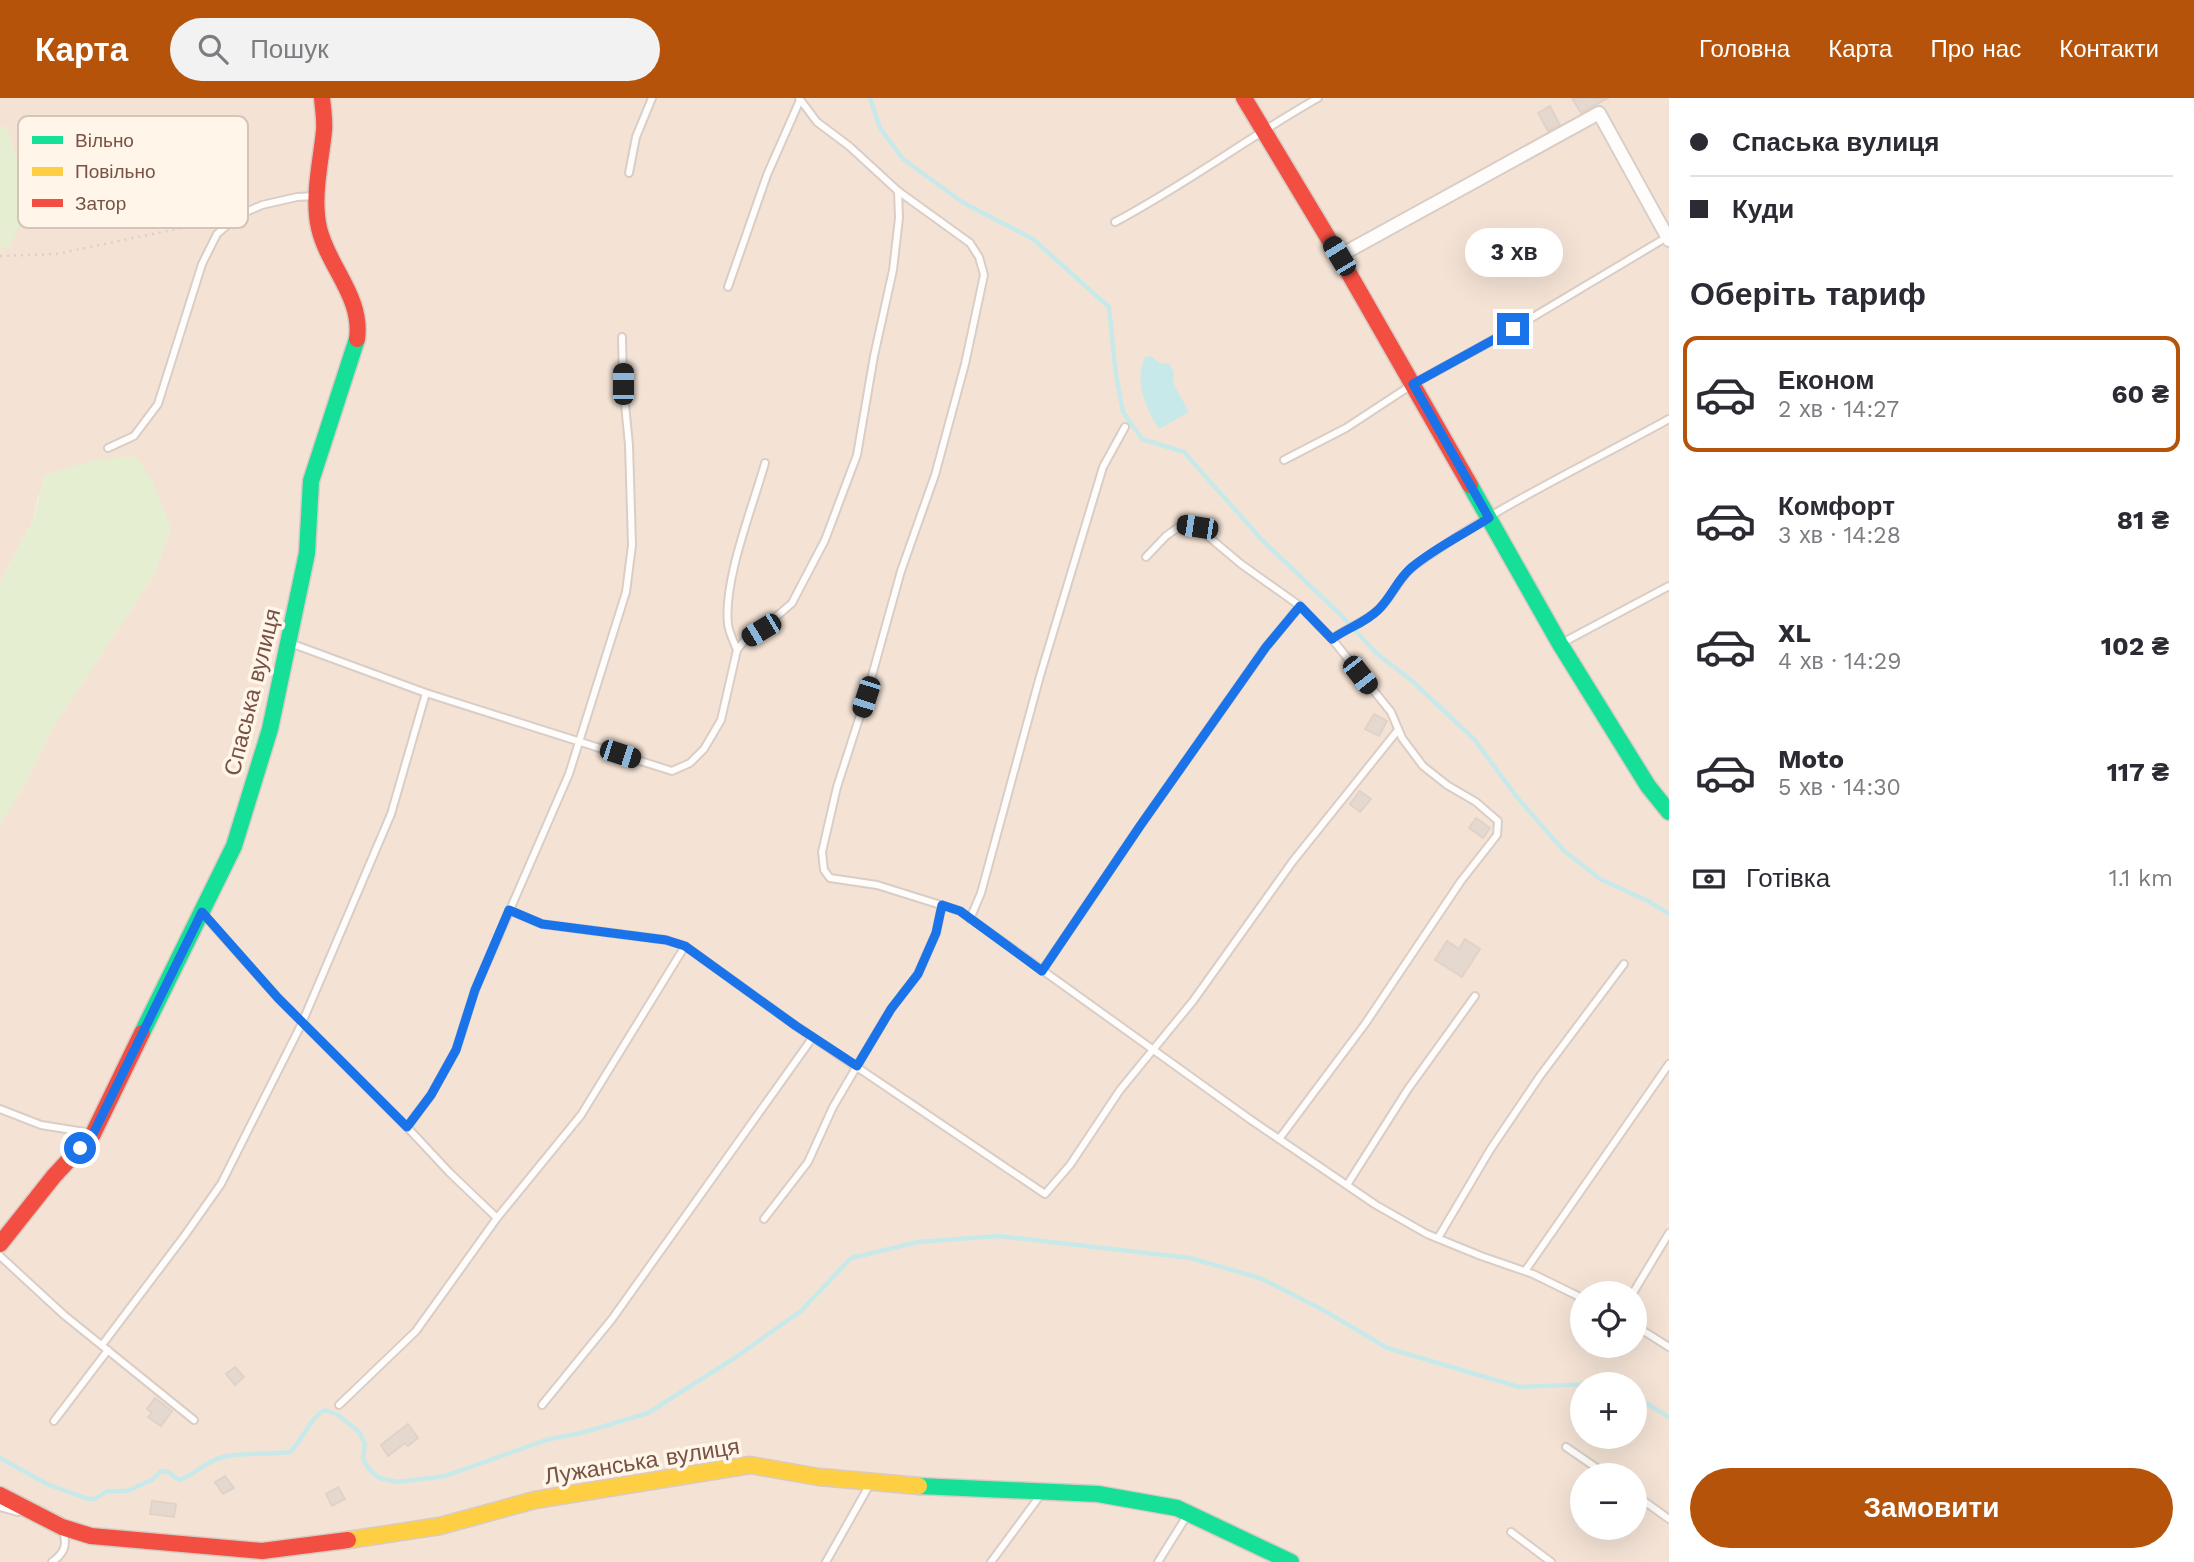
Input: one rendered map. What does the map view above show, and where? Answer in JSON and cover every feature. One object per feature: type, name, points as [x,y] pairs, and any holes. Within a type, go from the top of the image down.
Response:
[{"type":"street","name":"Спаська вулиця","points":[[0,1244],[54,1176],[93,1134],[234,846],[270,729],[307,553],[311,481],[358,337],[357,314],[351,296],[319,228],[317,196],[320,143],[324,128],[322,98]]},
{"type":"street","points":[[1244,98],[1339,256],[1560,644],[1648,786],[1669,812]]},
{"type":"street","points":[[1339,256],[1599,113],[1668,238]]},
{"type":"street","name":"Лужанська вулиця","points":[[0,1494],[62,1527],[84,1535],[262,1551],[392,1535],[440,1526],[535,1500],[750,1465],[819,1477],[1098,1494],[1177,1508],[1291,1562]]},
{"type":"lane","points":[[629,173],[636,137],[652,98]]},
{"type":"lane","points":[[1115,222],[1150,204],[1263,129],[1318,98]]},
{"type":"lane","points":[[728,287],[767,175],[799,99],[817,122],[849,146],[898,191],[970,243],[979,257],[984,275],[965,364],[935,475],[901,571],[866,697],[837,787],[822,852],[824,870],[830,878],[877,885],[960,911],[1153,1050],[1376,1205],[1438,1238],[1525,1271],[1570,1292]]},
{"type":"lane","points":[[288,642],[426,693],[673,771],[690,763],[704,749],[721,720],[737,650],[745,640],[792,603],[825,540],[857,455],[874,356],[893,270],[899,218],[898,191]]},
{"type":"lane","points":[[248,211],[297,197],[317,196]]},
{"type":"lane","points":[[108,449],[134,436],[158,404],[202,264],[217,234],[224,228]]},
{"type":"lane","points":[[1284,460],[1346,428],[1413,384],[1668,238]]},
{"type":"lane","points":[[407,1127],[431,1095],[456,1050],[475,990],[539,846],[580,741],[626,592],[632,545],[622,337]]},
{"type":"lane","points":[[1332,639],[1379,609],[1394,586],[1412,567],[1489,518],[1669,419]]},
{"type":"lane","points":[[971,919],[981,893],[1032,701],[1103,467],[1125,427]]},
{"type":"lane","points":[[737,650],[728,624],[729,600],[738,549],[765,463]]},
{"type":"lane","points":[[1146,557],[1166,536],[1183,524],[1197,527],[1241,564],[1300,606],[1332,639],[1391,712],[1402,738],[1423,766],[1447,785],[1476,802],[1498,821],[1497,835],[1461,881],[1365,1024],[1279,1139]]},
{"type":"lane","points":[[1560,644],[1669,586]]},
{"type":"lane","points":[[1042,971],[1259,657],[1300,606]]},
{"type":"lane","points":[[54,1421],[105,1348],[135,1299],[185,1235],[220,1184],[302,1023],[391,814],[426,693]]},
{"type":"lane","points":[[509,910],[542,924],[666,940],[685,946],[961,1139],[1045,1194],[1070,1165],[1120,1090],[1194,1001],[1293,861],[1398,730]]},
{"type":"lane","points":[[764,1219],[808,1162],[833,1107],[891,1009],[918,974],[936,933],[942,905]]},
{"type":"lane","points":[[202,912],[302,1023],[497,1218]]},
{"type":"lane","points":[[339,1405],[416,1331],[497,1218],[581,1115],[685,946]]},
{"type":"lane","points":[[1438,1238],[1490,1150],[1539,1076],[1624,964]]},
{"type":"lane","points":[[1347,1185],[1408,1089],[1475,996]]},
{"type":"lane","points":[[542,1405],[612,1320],[813,1037]]},
{"type":"lane","points":[[1525,1271],[1669,1064]]},
{"type":"lane","points":[[0,1109],[41,1125],[93,1134]]},
{"type":"lane","points":[[1640,1281],[1669,1233]]},
{"type":"lane","points":[[0,1256],[105,1348],[194,1420]]},
{"type":"lane","points":[[1647,1333],[1669,1347]]},
{"type":"lane","points":[[1566,1447],[1589,1463]]},
{"type":"lane","points":[[826,1562],[871,1481]]},
{"type":"lane","points":[[991,1562],[1043,1492]]},
{"type":"lane","points":[[1647,1503],[1669,1519]]},
{"type":"lane","points":[[0,1507],[30,1511]]},
{"type":"lane","points":[[1158,1562],[1188,1514]]},
{"type":"lane","points":[[52,1562],[61,1556],[66,1543],[62,1527]]},
{"type":"lane","points":[[1511,1532],[1551,1562]]},
{"type":"path","points":[[0,256],[56,254],[185,228]]},
{"type":"shaded area","points":[[0,98],[1669,98],[1669,1562],[0,1562],[0,825],[23,787],[51,730],[154,575],[171,528],[38,495],[33,520],[0,583],[0,248],[9,247],[8,130],[0,125]]},
{"type":"green space","points":[[0,125],[7,129],[18,160],[18,228],[9,247],[0,248]]},
{"type":"green space","points":[[135,456],[152,480],[171,528],[154,575],[51,730],[23,787],[0,825],[0,583],[33,520],[44,476],[88,462]]},
{"type":"water","points":[[1151,356],[1159,363],[1169,364],[1174,372],[1173,383],[1189,412],[1159,429],[1149,412],[1141,385],[1145,357]]},
{"type":"building","points":[[1572,98],[1608,98],[1581,113]]},
{"type":"building","points":[[1550,106],[1560,125],[1548,131],[1538,113]]},
{"type":"building","points":[[1529,238],[1541,258],[1522,269],[1510,249]]},
{"type":"building","points":[[1374,714],[1387,721],[1379,736],[1365,729]]},
{"type":"building","points":[[1360,791],[1371,799],[1360,812],[1350,804]]},
{"type":"building","points":[[1476,818],[1490,828],[1483,838],[1469,828]]},
{"type":"building","points":[[1465,939],[1480,949],[1462,977],[1435,960],[1447,941],[1459,949]]},
{"type":"building","points":[[235,1367],[244,1377],[235,1385],[226,1374]]},
{"type":"building","points":[[155,1398],[172,1411],[161,1426],[148,1417],[152,1413],[147,1409]]},
{"type":"building","points":[[408,1424],[418,1438],[408,1446],[405,1443],[388,1456],[381,1445]]},
{"type":"building","points":[[225,1476],[234,1488],[223,1494],[215,1482]]},
{"type":"building","points":[[338,1487],[345,1499],[332,1506],[326,1494]]},
{"type":"building","points":[[152,1501],[176,1504],[174,1517],[150,1514]]},
{"type":"waterway","points":[[870,98],[880,128],[903,159],[962,202],[1033,239],[1109,307],[1123,412],[1142,439],[1184,452],[1262,540],[1343,617],[1376,653],[1411,680],[1474,739],[1516,796],[1563,850],[1600,879],[1669,914]]},
{"type":"waterway","points":[[0,1458],[47,1484],[95,1499],[107,1491],[127,1491],[152,1480],[161,1471],[168,1472],[179,1480],[223,1457],[290,1452],[315,1417],[325,1410],[338,1415],[359,1432],[365,1444],[363,1458],[368,1468],[379,1478],[398,1482],[445,1476],[546,1440],[585,1432],[648,1413],[736,1357],[801,1311],[851,1258],[918,1242],[999,1236],[1190,1258],[1260,1278],[1325,1311],[1387,1348],[1519,1387],[1570,1385]]},
{"type":"waterway","points":[[1647,1404],[1669,1417]]},
{"type":"traffic: fast","points":[[142,1033],[234,846],[270,729],[307,553],[311,481],[357,339]]},
{"type":"traffic: fast","points":[[1470,485],[1560,644],[1648,786],[1669,812]]},
{"type":"traffic: fast","points":[[919,1486],[1098,1494],[1177,1508],[1291,1562]]},
{"type":"traffic: slow","points":[[348,1540],[440,1526],[535,1500],[750,1465],[819,1477],[919,1486]]},
{"type":"traffic: jam","points":[[322,98],[324,127],[317,216],[323,242],[355,309],[357,339]]},
{"type":"traffic: jam","points":[[1244,98],[1339,256],[1470,485]]},
{"type":"traffic: jam","points":[[0,1244],[54,1176],[93,1134],[142,1033]]},
{"type":"traffic: jam","points":[[0,1495],[62,1527],[91,1536],[262,1551],[348,1540]]},
{"type":"route","points":[[80,1148],[93,1134],[202,912],[278,998],[407,1127],[431,1095],[456,1050],[475,990],[509,910],[542,924],[626,937],[666,940],[685,946],[857,1066],[891,1009],[918,974],[936,933],[942,905],[960,911],[1042,971],[1266,647],[1300,606],[1332,639],[1379,609],[1394,586],[1412,567],[1489,518],[1413,384],[1513,329]]}]
